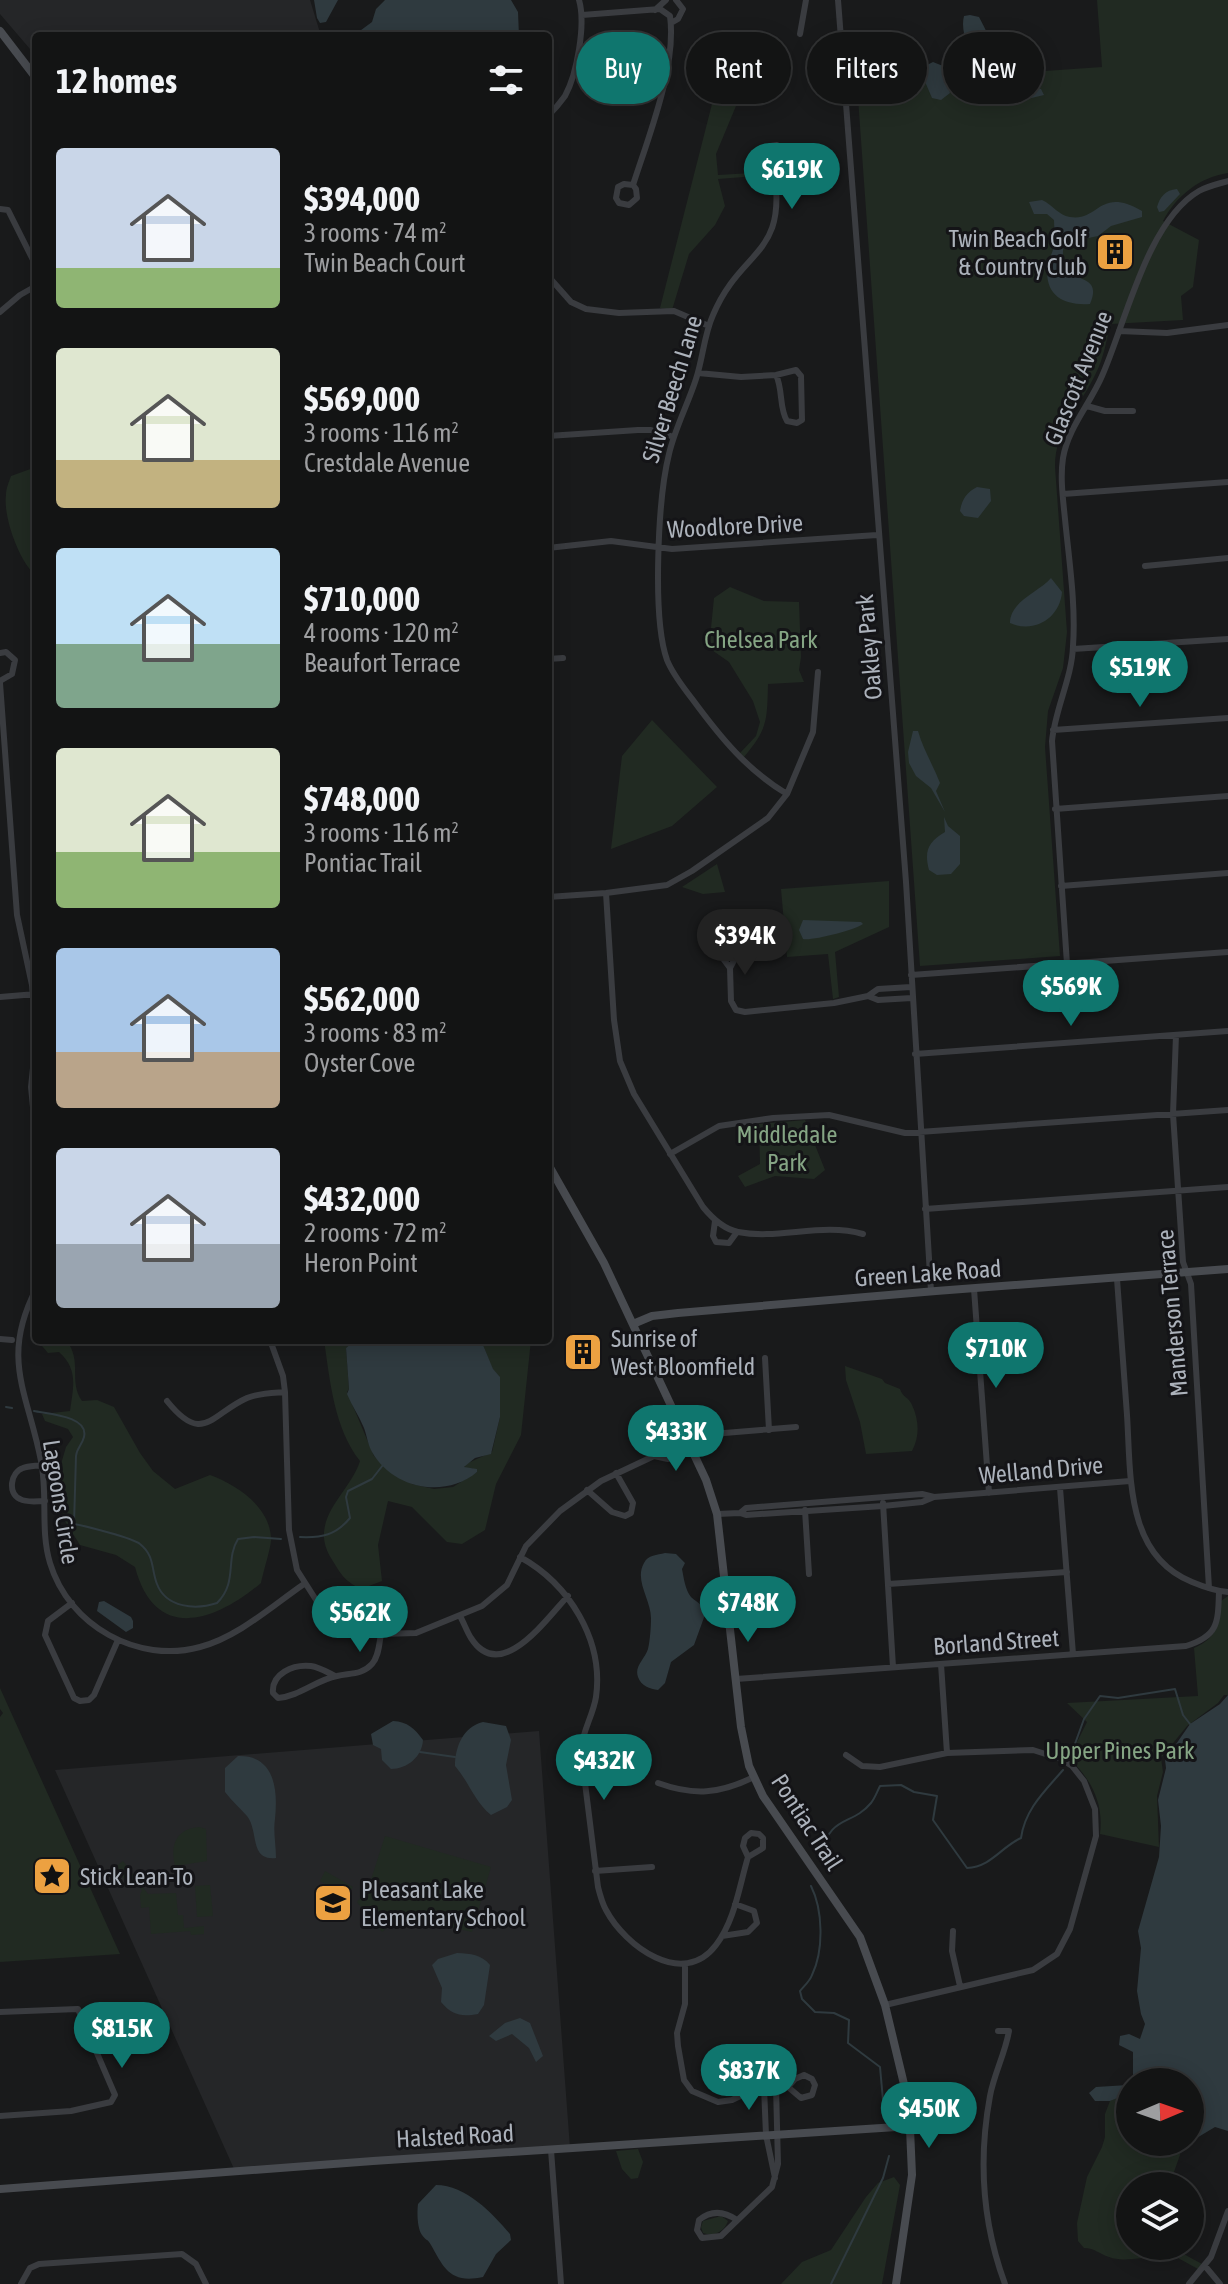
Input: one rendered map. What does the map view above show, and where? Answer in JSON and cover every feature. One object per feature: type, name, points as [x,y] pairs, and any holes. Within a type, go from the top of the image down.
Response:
[{"type":"street","points":[[552,112],[569,87],[582,15],[579,0]]},
{"type":"street","points":[[655,10],[666,0]]},
{"type":"street","points":[[671,23],[678,19],[683,9],[676,0]]},
{"type":"street","points":[[800,34],[806,0]]},
{"type":"street","name":"Oakley Park","points":[[838,0],[911,975],[931,1291]]},
{"type":"street","points":[[582,15],[655,10],[667,12],[671,23],[671,50],[644,160],[633,185]]},
{"type":"street","points":[[0,31],[32,73]]},
{"type":"street","name":"Silver Beech Lane","points":[[773,164],[777,212],[773,230],[762,249],[723,295],[709,326],[698,373],[664,473],[659,548],[663,643],[671,668],[737,756],[787,794]]},
{"type":"street","name":"Glascott Avenue","points":[[1067,964],[1055,809],[1053,730],[1073,649],[1063,459],[1068,440],[1105,371],[1132,292],[1163,232],[1183,204],[1201,190],[1228,181]]},
{"type":"street","points":[[0,209],[8,210],[32,258]]},
{"type":"street","points":[[552,281],[571,302],[586,309],[619,313],[674,311],[709,326]]},
{"type":"street","points":[[0,312],[32,289]]},
{"type":"street","points":[[1119,331],[1167,333],[1228,325]]},
{"type":"street","points":[[698,373],[776,375],[796,370],[801,376],[804,413],[797,423],[787,421],[783,414],[780,382],[776,375]]},
{"type":"street","points":[[1087,406],[1105,411],[1133,411]]},
{"type":"street","points":[[552,436],[651,430],[674,437]]},
{"type":"street","points":[[1063,494],[1228,482]]},
{"type":"street","name":"Woodlore Drive","points":[[552,548],[611,541],[690,549],[877,535]]},
{"type":"street","points":[[1145,566],[1228,558]]},
{"type":"street","points":[[1073,649],[1228,639]]},
{"type":"street","points":[[0,653],[6,652],[15,660],[12,674],[0,682],[2,759],[17,915],[32,982]]},
{"type":"street","points":[[552,659],[563,658]]},
{"type":"street","points":[[552,897],[656,888],[678,880],[768,818],[787,794],[813,732],[818,672]]},
{"type":"street","points":[[1053,730],[1228,718]]},
{"type":"street","points":[[1055,809],[1228,796]]},
{"type":"street","points":[[1061,886],[1228,873]]},
{"type":"street","points":[[606,893],[618,1051],[634,1094],[686,1182],[715,1221],[737,1232],[842,1228],[863,1234]]},
{"type":"street","points":[[730,968],[718,952],[719,944],[730,939],[739,944],[740,949],[730,968],[731,1001],[736,1010],[745,1012],[819,1005],[868,996],[878,989],[911,987]]},
{"type":"street","points":[[911,975],[1228,952]]},
{"type":"street","points":[[0,997],[32,994]]},
{"type":"street","points":[[868,996],[878,1000],[912,998]]},
{"type":"street","points":[[915,1054],[1228,1031]]},
{"type":"street","name":"Manderson Terrace","points":[[1176,1035],[1173,1114],[1183,1262],[1191,1284],[1209,1588]]},
{"type":"street","points":[[670,1154],[719,1126],[773,1118],[829,1115],[893,1132],[1228,1110]]},
{"type":"street","name":"Pontiac Trail","points":[[552,1171],[588,1232],[688,1437],[717,1514],[745,1750],[754,1777],[768,1804],[860,1937],[885,2005],[912,2126],[912,2175],[896,2284]]},
{"type":"street","points":[[925,1209],[1228,1187]]},
{"type":"street","points":[[715,1221],[713,1236],[716,1242],[729,1243],[737,1232]]},
{"type":"street","name":"Green Lake Road","points":[[633,1324],[652,1316],[678,1313],[1228,1269]]},
{"type":"street","points":[[1117,1279],[1130,1481]]},
{"type":"street","points":[[974,1289],[989,1493]]},
{"type":"street","name":"Lagoons Circle","points":[[32,1294],[14,1327],[11,1370],[42,1465],[46,1546],[50,1563],[55,1578],[88,1621],[118,1640],[146,1649],[200,1647],[240,1629],[304,1584]]},
{"type":"street","points":[[0,1339],[12,1340]]},
{"type":"street","points":[[271,1344],[283,1376],[285,1392],[290,1547],[304,1584],[318,1603],[337,1619],[381,1634],[416,1633],[460,1616],[496,1596],[507,1585],[526,1546],[542,1527],[587,1490],[654,1456],[662,1448],[688,1437],[796,1427]]},
{"type":"street","points":[[765,1358],[769,1430]]},
{"type":"street","points":[[167,1401],[180,1418],[193,1424],[213,1421],[243,1400],[256,1395],[285,1392]]},
{"type":"street","points":[[654,1456],[668,1459],[694,1450]]},
{"type":"street","points":[[42,1465],[22,1468],[15,1473],[12,1482],[14,1495],[19,1499],[45,1501]]},
{"type":"street","points":[[587,1490],[612,1512],[625,1516],[631,1513],[633,1503],[616,1473]]},
{"type":"street","name":"Welland Drive","points":[[740,1513],[746,1508],[805,1503],[922,1494],[934,1497],[1130,1481],[1134,1508],[1153,1552],[1163,1564],[1177,1576],[1228,1592]]},
{"type":"street","points":[[1060,1488],[1073,1654]]},
{"type":"street","points":[[882,1497],[893,1667]]},
{"type":"street","name":"Welland Drive","points":[[717,1514],[883,1506],[922,1502],[934,1497]]},
{"type":"street","points":[[805,1503],[809,1574]]},
{"type":"street","points":[[520,1557],[544,1572],[568,1596],[589,1639],[597,1682],[596,1699],[582,1736],[581,1751],[595,1871],[604,1909],[617,1927],[635,1945],[674,1964],[685,1965],[705,1956],[722,1936],[748,1857]]},
{"type":"street","points":[[888,1584],[1067,1572]]},
{"type":"street","name":"Borland Street","points":[[736,1679],[1174,1648],[1198,1643],[1210,1636],[1215,1628],[1219,1591]]},
{"type":"street","points":[[460,1616],[472,1640],[480,1648],[492,1654],[505,1654],[518,1648],[568,1596]]},
{"type":"street","points":[[72,1603],[48,1621],[45,1635],[74,1698],[89,1700],[94,1695],[118,1640]]},
{"type":"street","points":[[335,1676],[314,1666],[297,1666],[276,1678],[273,1693],[278,1698],[292,1696],[335,1676],[354,1674],[367,1668],[376,1657],[381,1634]]},
{"type":"street","points":[[941,1664],[947,1753]]},
{"type":"street","points":[[846,1755],[862,1766],[880,1767],[947,1753],[1033,1750],[1072,1766],[1092,1795],[1097,1823],[1070,1929],[1057,1954],[1033,1970],[885,2005]]},
{"type":"street","points":[[658,1783],[686,1793],[707,1792],[754,1777]]},
{"type":"street","points":[[595,1871],[652,1867]]},
{"type":"street","points":[[722,1936],[748,1932],[757,1923],[754,1911],[735,1904]]},
{"type":"street","points":[[953,1931],[952,1951],[960,1986]]},
{"type":"street","points":[[685,1965],[685,2004],[677,2033],[684,2080],[692,2091],[718,2102],[732,2100],[752,2089],[788,2087],[797,2097],[807,2098],[812,2095],[815,2085],[812,2079],[804,2075],[788,2087]]},
{"type":"street","points":[[0,2012],[78,2009],[115,2095],[111,2102],[86,2109],[0,2116]]},
{"type":"street","points":[[998,2031],[1009,2031],[989,2098],[982,2167],[987,2221],[1005,2284]]},
{"type":"street","points":[[764,2087],[766,2135],[775,2178]]},
{"type":"street","points":[[737,2220],[723,2212],[709,2214],[699,2220],[697,2230],[702,2238],[717,2238],[737,2220],[772,2187],[778,2164],[776,2087]]},
{"type":"street","name":"Halsted Road","points":[[0,2189],[912,2126]]},
{"type":"street","points":[[551,2150],[561,2284]]},
{"type":"street","points":[[1189,2284],[1205,2266],[1228,2211]]},
{"type":"street","points":[[21,2284],[30,2268],[39,2264],[182,2254],[196,2264],[206,2284]]},
{"type":"street","points":[[1205,2266],[1220,2284]]},
{"type":"shaded area","points":[[0,0],[310,0],[320,32],[32,32],[32,51],[0,14]]},
{"type":"shaded area","points":[[314,0],[338,0],[326,22],[320,23],[317,18]]},
{"type":"shaded area","points":[[385,0],[511,0],[518,12],[519,32],[358,32],[372,22],[376,9]]},
{"type":"shaded area","points":[[964,16],[979,17],[986,32],[964,32]]},
{"type":"shaded area","points":[[933,62],[943,66],[941,100],[932,98],[927,86],[927,65]]},
{"type":"shaded area","points":[[1177,189],[1180,194],[1164,211],[1159,212],[1157,207],[1161,197]]},
{"type":"shaded area","points":[[1042,200],[1070,217],[1087,215],[1101,206],[1117,202],[1142,211],[1142,217],[1111,226],[1098,236],[1064,243],[1063,258],[1067,268],[1091,285],[1090,304],[1071,303],[1052,290],[1047,274],[1055,242],[1054,220],[1047,214],[1034,214],[1029,202]]},
{"type":"shaded area","points":[[977,487],[990,489],[991,501],[978,518],[964,516],[960,511],[964,499]]},
{"type":"shaded area","points":[[1051,578],[1062,592],[1051,616],[1036,625],[1010,623],[1011,615],[1020,603]]},
{"type":"shaded area","points":[[913,731],[918,731],[940,783],[936,791],[945,812],[931,788],[916,776],[909,763]]},
{"type":"shaded area","points":[[944,817],[948,826],[960,836],[960,864],[951,874],[937,875],[929,870],[927,852],[931,843],[945,832]]},
{"type":"shaded area","points":[[803,920],[863,924],[833,934],[803,939],[799,930]]},
{"type":"shaded area","points":[[350,1344],[483,1344],[493,1369],[500,1377],[500,1417],[491,1454],[475,1458],[464,1467],[477,1469],[477,1472],[450,1485],[420,1486],[393,1475],[381,1465],[347,1394],[346,1348]]},
{"type":"shaded area","points":[[665,1553],[676,1554],[685,1563],[682,1569],[687,1591],[706,1612],[694,1645],[671,1662],[665,1683],[658,1690],[644,1685],[637,1673],[648,1649],[651,1625],[641,1570],[646,1560]]},
{"type":"shaded area","points":[[104,1601],[131,1617],[133,1628],[126,1632],[97,1611],[99,1602]]},
{"type":"shaded area","points":[[1228,1695],[1228,2131],[1215,2127],[1204,2134],[1204,2068],[1133,2068],[1133,2052],[1119,2045],[1120,2036],[1129,2034],[1140,2039],[1145,2024],[1137,1991],[1141,1948],[1138,1931],[1159,1857],[1161,1826],[1158,1800],[1165,1760],[1190,1724]]},
{"type":"shaded area","points":[[393,1721],[410,1726],[423,1740],[420,1752],[413,1761],[391,1769],[382,1760],[381,1749],[373,1745],[371,1734]]},
{"type":"shaded area","points":[[483,1722],[506,1726],[511,1740],[506,1765],[512,1800],[507,1807],[491,1815],[455,1766],[465,1733]]},
{"type":"shaded area","name":"Pleasant Lake Elementary School","points":[[539,1731],[570,2148],[235,2171],[55,1770]]},
{"type":"shaded area","points":[[238,1756],[260,1761],[272,1776],[276,1797],[276,1858],[267,1858],[258,1850],[251,1822],[225,1792],[225,1768]]},
{"type":"shaded area","points":[[457,1953],[471,1954],[490,1965],[484,2005],[478,2014],[457,2014],[441,2002],[442,1988],[432,1965],[438,1959]]},
{"type":"shaded area","points":[[520,2018],[530,2023],[543,2056],[536,2062],[529,2048],[512,2034],[496,2041],[489,2036],[505,2023]]},
{"type":"shaded area","points":[[1116,2086],[1116,2099],[1095,2101],[1089,2093],[1096,2087]]},
{"type":"shaded area","points":[[436,2185],[468,2195],[487,2209],[510,2234],[511,2240],[496,2254],[483,2277],[455,2276],[440,2261],[420,2232],[418,2204]]},
{"type":"green space","points":[[1097,0],[1228,0],[1228,173],[1190,189],[1163,221],[1199,240],[1193,287],[1181,296],[1183,320],[1111,324],[1099,367],[1064,428],[1056,453],[1067,632],[1063,668],[1048,711],[1045,747],[1060,956],[920,966],[858,104],[927,104],[927,79],[943,78],[943,104],[1044,104],[1044,71],[1102,67]]},
{"type":"green space","points":[[712,104],[735,104],[716,154],[718,175],[769,172],[771,175],[718,179],[725,206],[715,225],[689,254],[672,310],[660,308]]},
{"type":"green space","points":[[32,468],[32,571],[18,550],[10,526],[6,490],[11,476]]},
{"type":"green space","name":"Chelsea Park","points":[[730,587],[764,601],[799,602],[799,670],[804,682],[768,684],[765,724],[744,757],[740,753],[756,736],[760,722],[753,701],[729,662],[709,648],[714,598]]},
{"type":"green space","points":[[652,720],[717,787],[672,826],[611,849],[622,756]]},
{"type":"green space","points":[[717,864],[725,892],[703,894],[682,887]]},
{"type":"green space","points":[[889,881],[889,927],[835,952],[839,997],[833,999],[828,954],[787,957],[781,889]]},
{"type":"green space","name":"Middledale Park","points":[[805,1120],[825,1170],[814,1179],[775,1176],[745,1187],[738,1176],[760,1164],[759,1124]]},
{"type":"green space","points":[[40,1344],[68,1344],[74,1356],[76,1386],[82,1401],[97,1400],[114,1407],[153,1471],[175,1489],[210,1475],[251,1499],[265,1517],[271,1540],[261,1583],[225,1608],[188,1618],[172,1616],[157,1607],[144,1591],[135,1567],[116,1555],[80,1545],[63,1518],[61,1464],[73,1437],[68,1429],[45,1421],[42,1414],[70,1411],[72,1373],[59,1352],[48,1353]]},
{"type":"green space","points":[[325,1344],[350,1344],[346,1348],[347,1392],[374,1456],[390,1471],[412,1484],[434,1489],[453,1487],[477,1472],[472,1468],[464,1469],[466,1464],[492,1452],[500,1417],[499,1376],[493,1370],[483,1344],[531,1344],[521,1435],[496,1484],[485,1530],[462,1544],[447,1542],[412,1507],[388,1501],[378,1545],[382,1581],[361,1589],[350,1583],[331,1558],[324,1531],[333,1506],[360,1461],[344,1434],[331,1388]]},
{"type":"green space","points":[[845,1366],[882,1379],[900,1389],[909,1400],[918,1428],[912,1451],[866,1454]]},
{"type":"green space","name":"Upper Pines Park","points":[[1228,1596],[1228,1695],[1224,1695],[1187,1726],[1161,1758],[1163,1772],[1157,1796],[1159,1847],[1100,1834],[1100,1812],[1094,1792],[1084,1774],[1069,1758],[1087,1722],[1067,1703],[1198,1696],[1194,1648],[1212,1635],[1221,1601]]},
{"type":"green space","points":[[0,1688],[120,1954],[0,1962],[0,1717],[3,1713],[0,1709]]},
{"type":"green space","points":[[199,1827],[206,1829],[207,1861],[175,1866],[173,1851],[176,1839],[185,1831]]},
{"type":"green space","points":[[385,1836],[491,1867],[472,1932],[401,1916],[382,1932],[357,1902],[368,1889]]},
{"type":"green space","points":[[123,1861],[148,1894],[176,1893],[178,1915],[183,1915],[184,1928],[204,1926],[204,1934],[191,1935],[190,1931],[151,1934],[149,1907],[141,1908],[142,1890],[137,1883],[130,1887],[115,1867]]},
{"type":"green space","points":[[325,1871],[353,1887],[347,1896],[320,1881]]},
{"type":"green space","points":[[210,1885],[213,1916],[197,1917],[195,1886]]},
{"type":"green space","points":[[1116,2098],[1116,2156],[1180,2156],[1174,2172],[1116,2172],[1116,2258],[1084,2248],[1078,2241],[1077,2223],[1087,2177],[1105,2137],[1105,2114],[1110,2101]]},
{"type":"green space","points":[[638,2149],[643,2162],[638,2178],[631,2179],[622,2169],[616,2151]]},
{"type":"green space","points":[[894,2177],[900,2185],[882,2284],[781,2284],[802,2262],[831,2250],[878,2183]]},
{"type":"green space","points":[[721,2216],[728,2221],[721,2231],[703,2233],[703,2221]]},
{"type":"green space","points":[[1182,2260],[1195,2260],[1202,2264],[1198,2269]]},
{"type":"waterway","points":[[6,1407],[12,1408]]},
{"type":"waterway","points":[[34,1411],[74,1420],[84,1430],[76,1456],[74,1524],[140,1544],[150,1558],[161,1592],[174,1602],[191,1606],[217,1603],[227,1587],[238,1539],[281,1539]]},
{"type":"waterway","points":[[300,1537],[328,1534],[345,1524],[350,1518],[346,1497],[348,1491],[372,1479],[383,1465]]},
{"type":"waterway","points":[[1072,1752],[1084,1719],[1100,1696],[1118,1698],[1175,1689],[1183,1715],[1190,1724]]},
{"type":"waterway","points":[[420,1752],[455,1757]]},
{"type":"waterway","points":[[820,1856],[830,1833],[864,1810],[880,1786],[901,1785],[914,1792],[937,1796],[933,1820],[967,1868],[975,1867],[1021,1838],[1031,1809],[1063,1770]]},
{"type":"waterway","points":[[811,1886],[818,1907],[820,1942],[812,1975],[800,1991],[802,1999],[815,2012],[834,2013],[849,2020],[848,2043],[880,2067],[883,2100]]},
{"type":"waterway","points":[[831,2284],[883,2178],[889,2156]]},
{"type":"place","name":"Twin Beach Golf & Country Club","points":[[1115,252]]},
{"type":"place","name":"Sunrise of West Bloomfield","points":[[583,1352]]},
{"type":"place","name":"Stick Lean-To","points":[[52,1876]]},
{"type":"place","name":"Pleasant Lake Elementary School","points":[[333,1903]]}]
